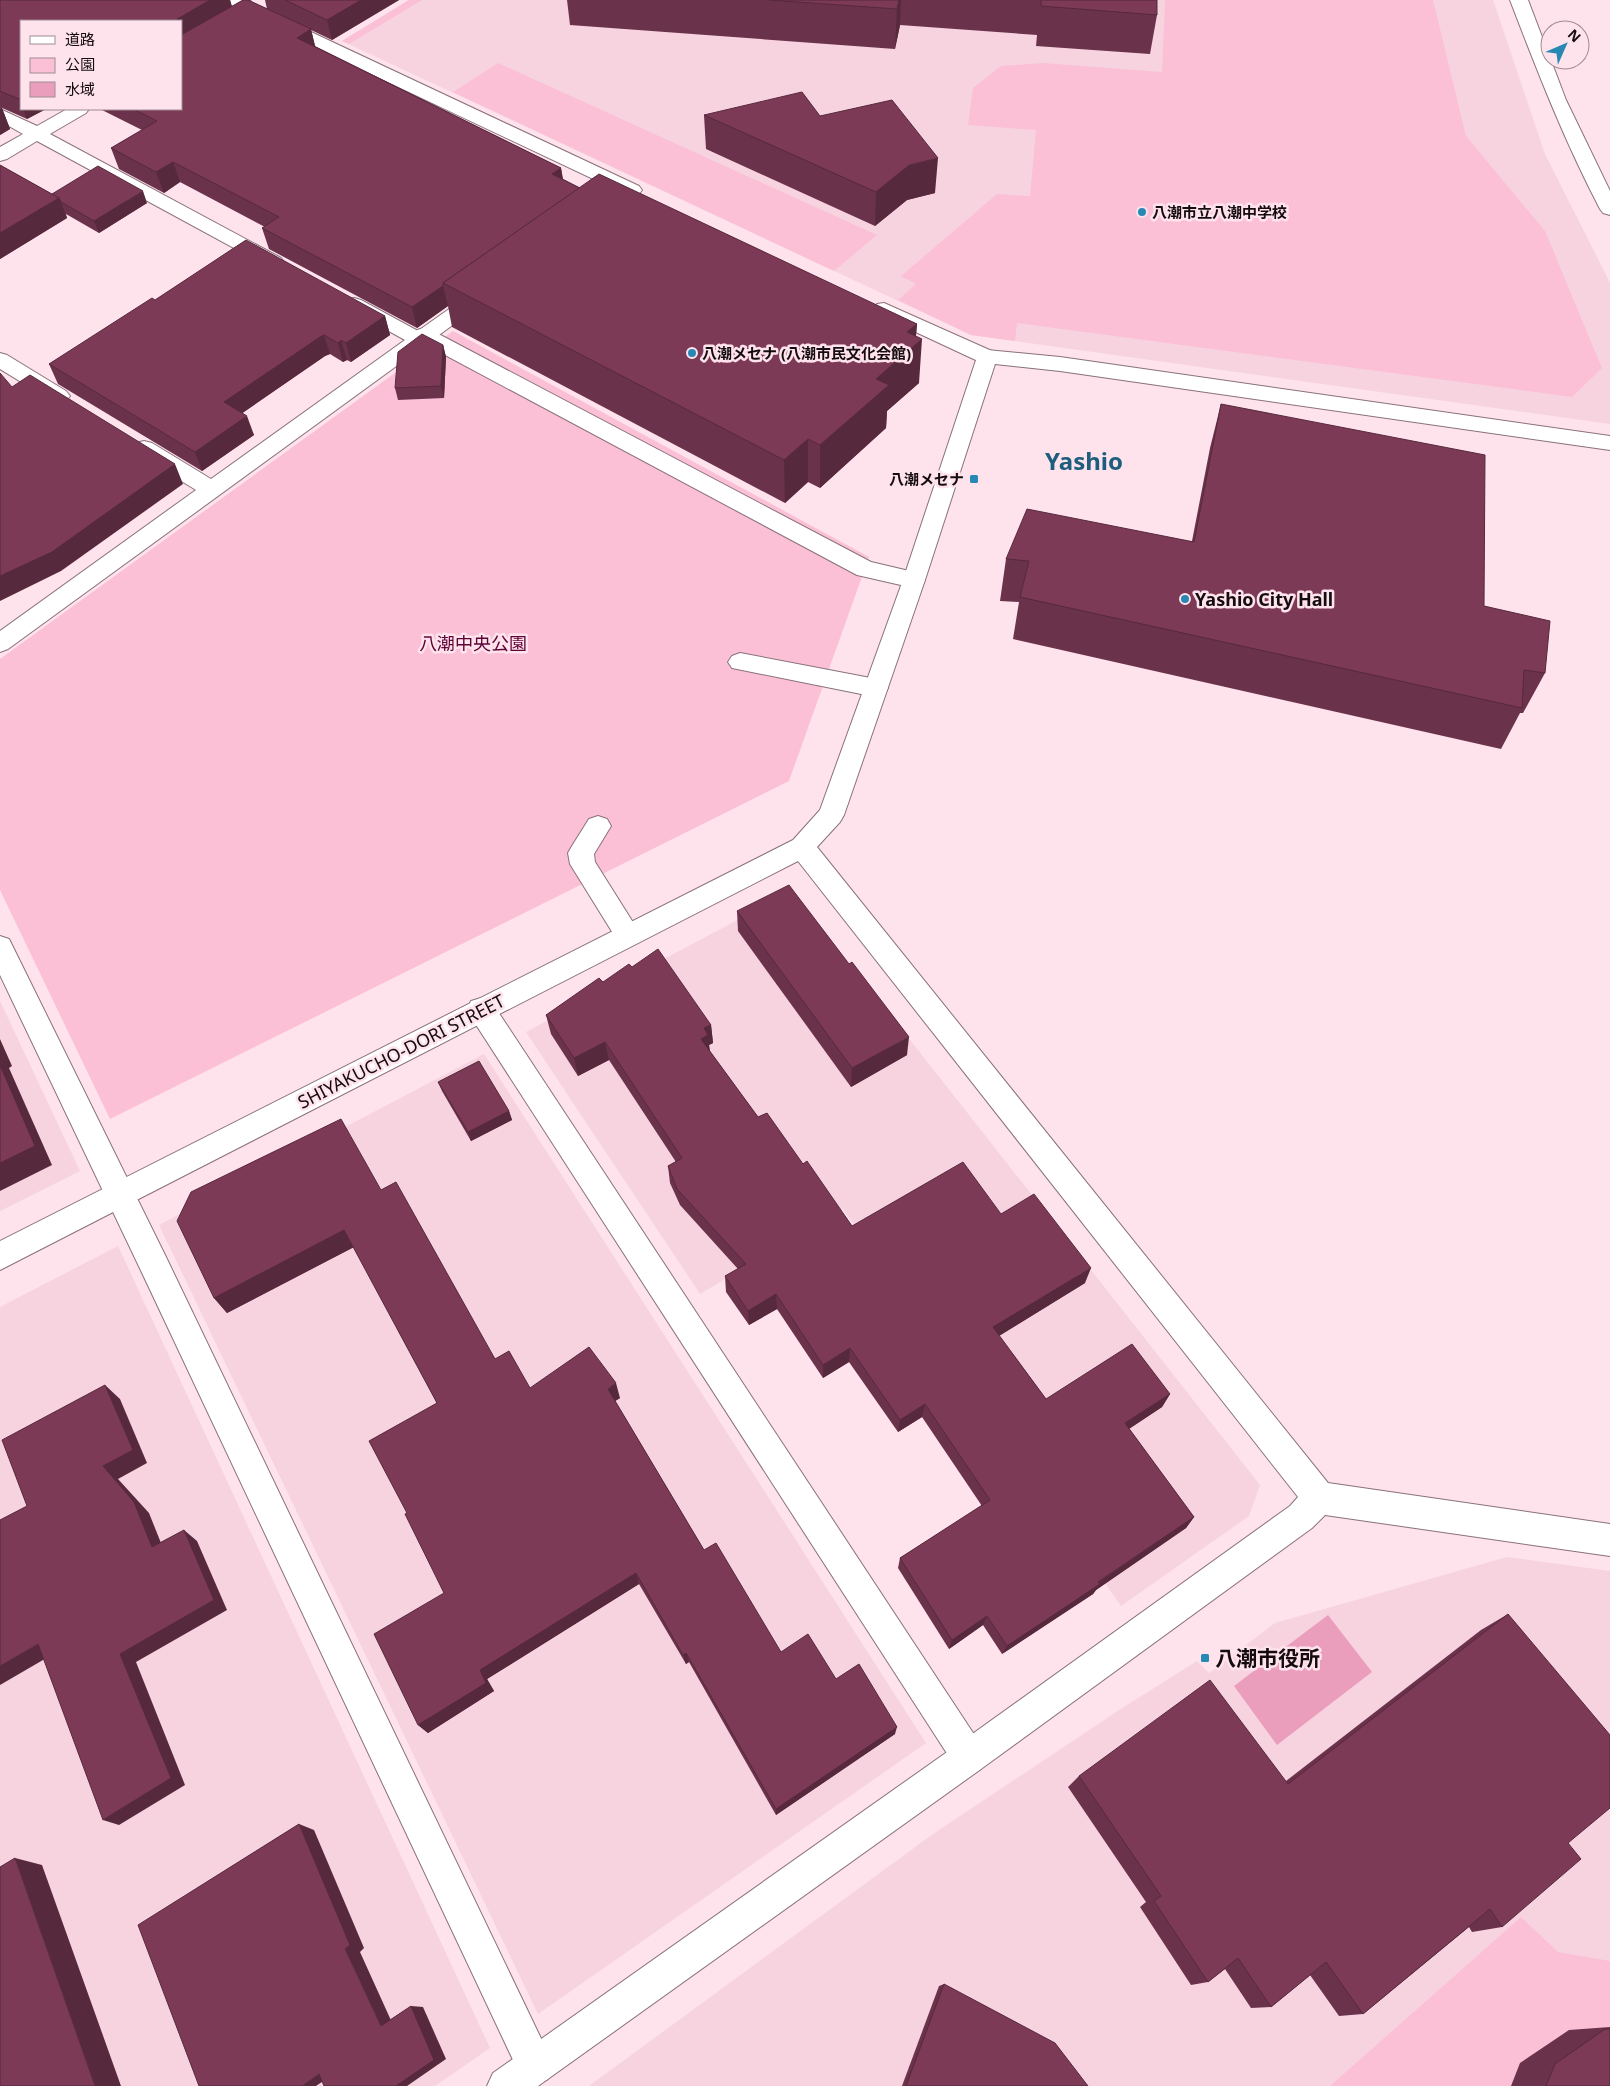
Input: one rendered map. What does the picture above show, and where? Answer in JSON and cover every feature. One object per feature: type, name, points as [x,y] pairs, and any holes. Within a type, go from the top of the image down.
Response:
[{"type":"street","points":[[229,0],[631,196]]},
{"type":"street","points":[[234,20],[269,0]]},
{"type":"street","points":[[1519,0],[1557,100],[1584,160],[1610,209]]},
{"type":"street","points":[[0,155],[78,110]]},
{"type":"street","points":[[0,114],[288,269]]},
{"type":"street","points":[[0,643],[211,488],[496,284]]},
{"type":"street","points":[[340,297],[421,337],[865,569],[914,580]]},
{"type":"street","points":[[864,300],[987,357],[1060,364],[1610,443]]},
{"type":"street","points":[[987,357],[914,580],[831,815],[802,847],[1319,1498],[1610,1540]]},
{"type":"street","points":[[0,360],[77,407]]},
{"type":"street","points":[[127,438],[211,488]]},
{"type":"street","points":[[740,662],[876,688]]},
{"type":"street","points":[[598,826],[581,853],[583,864],[628,935]]},
{"type":"street","name":"SHIYAKUCHO-DORI STREET","points":[[0,1256],[481,1009],[802,847]]},
{"type":"street","points":[[0,947],[121,1195],[534,2066]]},
{"type":"street","points":[[481,1009],[969,1757]]},
{"type":"street","points":[[506,2086],[969,1757],[1301,1517],[1319,1498]]},
{"type":"shaded area","name":"八潮市立八潮中学校","points":[[409,0],[1493,0],[1545,154],[1610,283],[1610,424],[971,335],[342,41]]},
{"type":"shaded area","points":[[797,896],[1260,1485],[1249,1516],[1121,1606],[843,1209],[700,1294],[526,1032],[781,897]]},
{"type":"shaded area","points":[[0,1001],[80,1171],[0,1211]]},
{"type":"shaded area","points":[[484,1054],[926,1743],[538,2014],[159,1225]]},
{"type":"shaded area","points":[[118,1246],[490,2048],[435,2086],[0,2086],[0,1307]]},
{"type":"shaded area","points":[[1507,1557],[1610,1571],[1610,2086],[589,2086],[933,1834],[1119,1710],[1197,1661],[1209,1673],[1275,1623]]},
{"type":"green space","points":[[409,0],[422,0],[349,44],[342,41]]},
{"type":"green space","points":[[1165,0],[1433,0],[1466,136],[1545,231],[1602,368],[1572,397],[1017,323],[1015,341],[971,335],[898,300],[916,284],[901,276],[997,194],[1030,196],[1036,130],[968,125],[973,88],[1001,66],[1043,63],[1162,72]]},
{"type":"green space","points":[[498,63],[877,235],[834,271],[453,92]]},
{"type":"green space","name":"八潮中央公園","points":[[453,331],[869,557],[789,781],[110,1119],[0,890],[0,659]]},
{"type":"green space","points":[[1521,1917],[1558,1952],[1610,1961],[1610,2086],[1330,2086]]},
{"type":"water","points":[[1328,1615],[1372,1672],[1277,1745],[1234,1686]]},
{"type":"building","points":[[0,0],[210,0],[176,20],[20,20],[20,98],[0,91]]},
{"type":"building","points":[[243,0],[248,0],[311,29],[297,38],[561,168],[552,174],[580,188],[443,283],[443,286],[412,307],[262,228],[279,217],[173,162],[156,172],[111,148],[157,121],[135,110],[182,110],[182,34]]},
{"type":"building","points":[[285,0],[361,0],[327,20]]},
{"type":"building","points":[[769,0],[899,0],[897,9]]},
{"type":"building","points":[[1041,0],[1157,0],[1157,15],[1041,6]]},
{"type":"building","points":[[802,92],[820,116],[892,100],[938,158],[909,165],[876,192],[704,115]]},
{"type":"building","points":[[0,165],[59,198],[0,233]]},
{"type":"building","points":[[98,166],[143,191],[94,221],[61,202],[59,198],[52,194]]},
{"type":"building","name":"八潮メセナ (八潮市民文化会館)","points":[[599,174],[917,324],[907,332],[922,339],[876,379],[889,385],[820,445],[808,439],[784,460],[443,283]]},
{"type":"building","points":[[246,240],[385,316],[346,343],[341,340],[338,343],[324,335],[320,337],[224,402],[247,416],[195,452],[49,364],[152,298],[155,300]]},
{"type":"building","points":[[422,334],[443,345],[441,386],[395,388],[398,352]]},
{"type":"building","points":[[0,373],[12,387],[30,375],[175,464],[52,552],[0,576]]},
{"type":"building","name":"Yashio City Hall","points":[[1221,404],[1485,455],[1484,606],[1550,621],[1545,673],[1524,670],[1522,708],[1020,597],[1029,561],[1006,559],[1027,509],[1194,542]]},
{"type":"building","points":[[789,885],[849,964],[852,962],[909,1037],[852,1068],[737,911]]},
{"type":"building","points":[[658,949],[711,1025],[704,1028],[708,1035],[701,1039],[758,1117],[767,1113],[803,1164],[807,1161],[852,1226],[963,1162],[1001,1214],[1034,1194],[1091,1268],[993,1327],[1046,1399],[1132,1344],[1170,1394],[1125,1423],[1194,1517],[1098,1582],[1100,1584],[1007,1646],[987,1616],[952,1640],[900,1558],[990,1500],[925,1404],[900,1420],[850,1348],[823,1365],[776,1294],[748,1311],[725,1276],[746,1264],[677,1189],[668,1166],[682,1158],[605,1042],[574,1058],[546,1015],[599,978],[603,982],[629,964],[632,967]]},
{"type":"building","points":[[479,1061],[509,1111],[468,1132],[438,1082]]},
{"type":"building","points":[[0,1065],[35,1146],[0,1163]]},
{"type":"building","points":[[341,1119],[381,1190],[396,1182],[495,1359],[509,1351],[530,1388],[589,1347],[616,1383],[608,1389],[704,1550],[716,1543],[781,1652],[808,1634],[836,1679],[859,1664],[897,1727],[776,1809],[686,1653],[683,1655],[636,1573],[480,1670],[486,1683],[418,1725],[374,1634],[444,1593],[405,1514],[407,1513],[369,1441],[437,1403],[344,1230],[214,1298],[177,1221],[191,1192]]},
{"type":"building","points":[[105,1385],[133,1450],[103,1466],[134,1502],[152,1547],[184,1530],[214,1600],[120,1654],[171,1778],[103,1820],[38,1644],[0,1666],[0,1520],[27,1506],[2,1440]]},
{"type":"building","points":[[1508,1614],[1610,1735],[1610,1808],[1568,1843],[1581,1859],[1502,1927],[1490,1909],[1363,2014],[1326,1962],[1271,2007],[1238,1958],[1208,1982],[1154,1901],[1161,1896],[1079,1776],[1210,1680],[1288,1784]]},
{"type":"building","points":[[299,1824],[350,1945],[345,1949],[381,2026],[411,2006],[434,2060],[396,2086],[324,2086],[319,2074],[302,2086],[199,2086],[138,1925]]},
{"type":"building","points":[[15,1858],[95,2086],[0,2086],[0,1867]]},
{"type":"building","points":[[944,1984],[1055,2043],[1088,2086],[906,2086]]},
{"type":"building","points":[[1605,2029],[1610,2029],[1610,2086],[1546,2086],[1555,2064]]},
{"type":"place","name":"八潮市立八潮中学校","points":[[1142,212]]},
{"type":"place","name":"八潮メセナ (八潮市民文化会館)","points":[[692,353]]},
{"type":"place","name":"八潮メセナ","points":[[974,479]]},
{"type":"place","name":"Yashio City Hall","points":[[1185,599]]},
{"type":"place","name":"八潮市役所","points":[[1205,1658]]},
{"type":"district","name":"Yashio","points":[[1084,460]]}]
